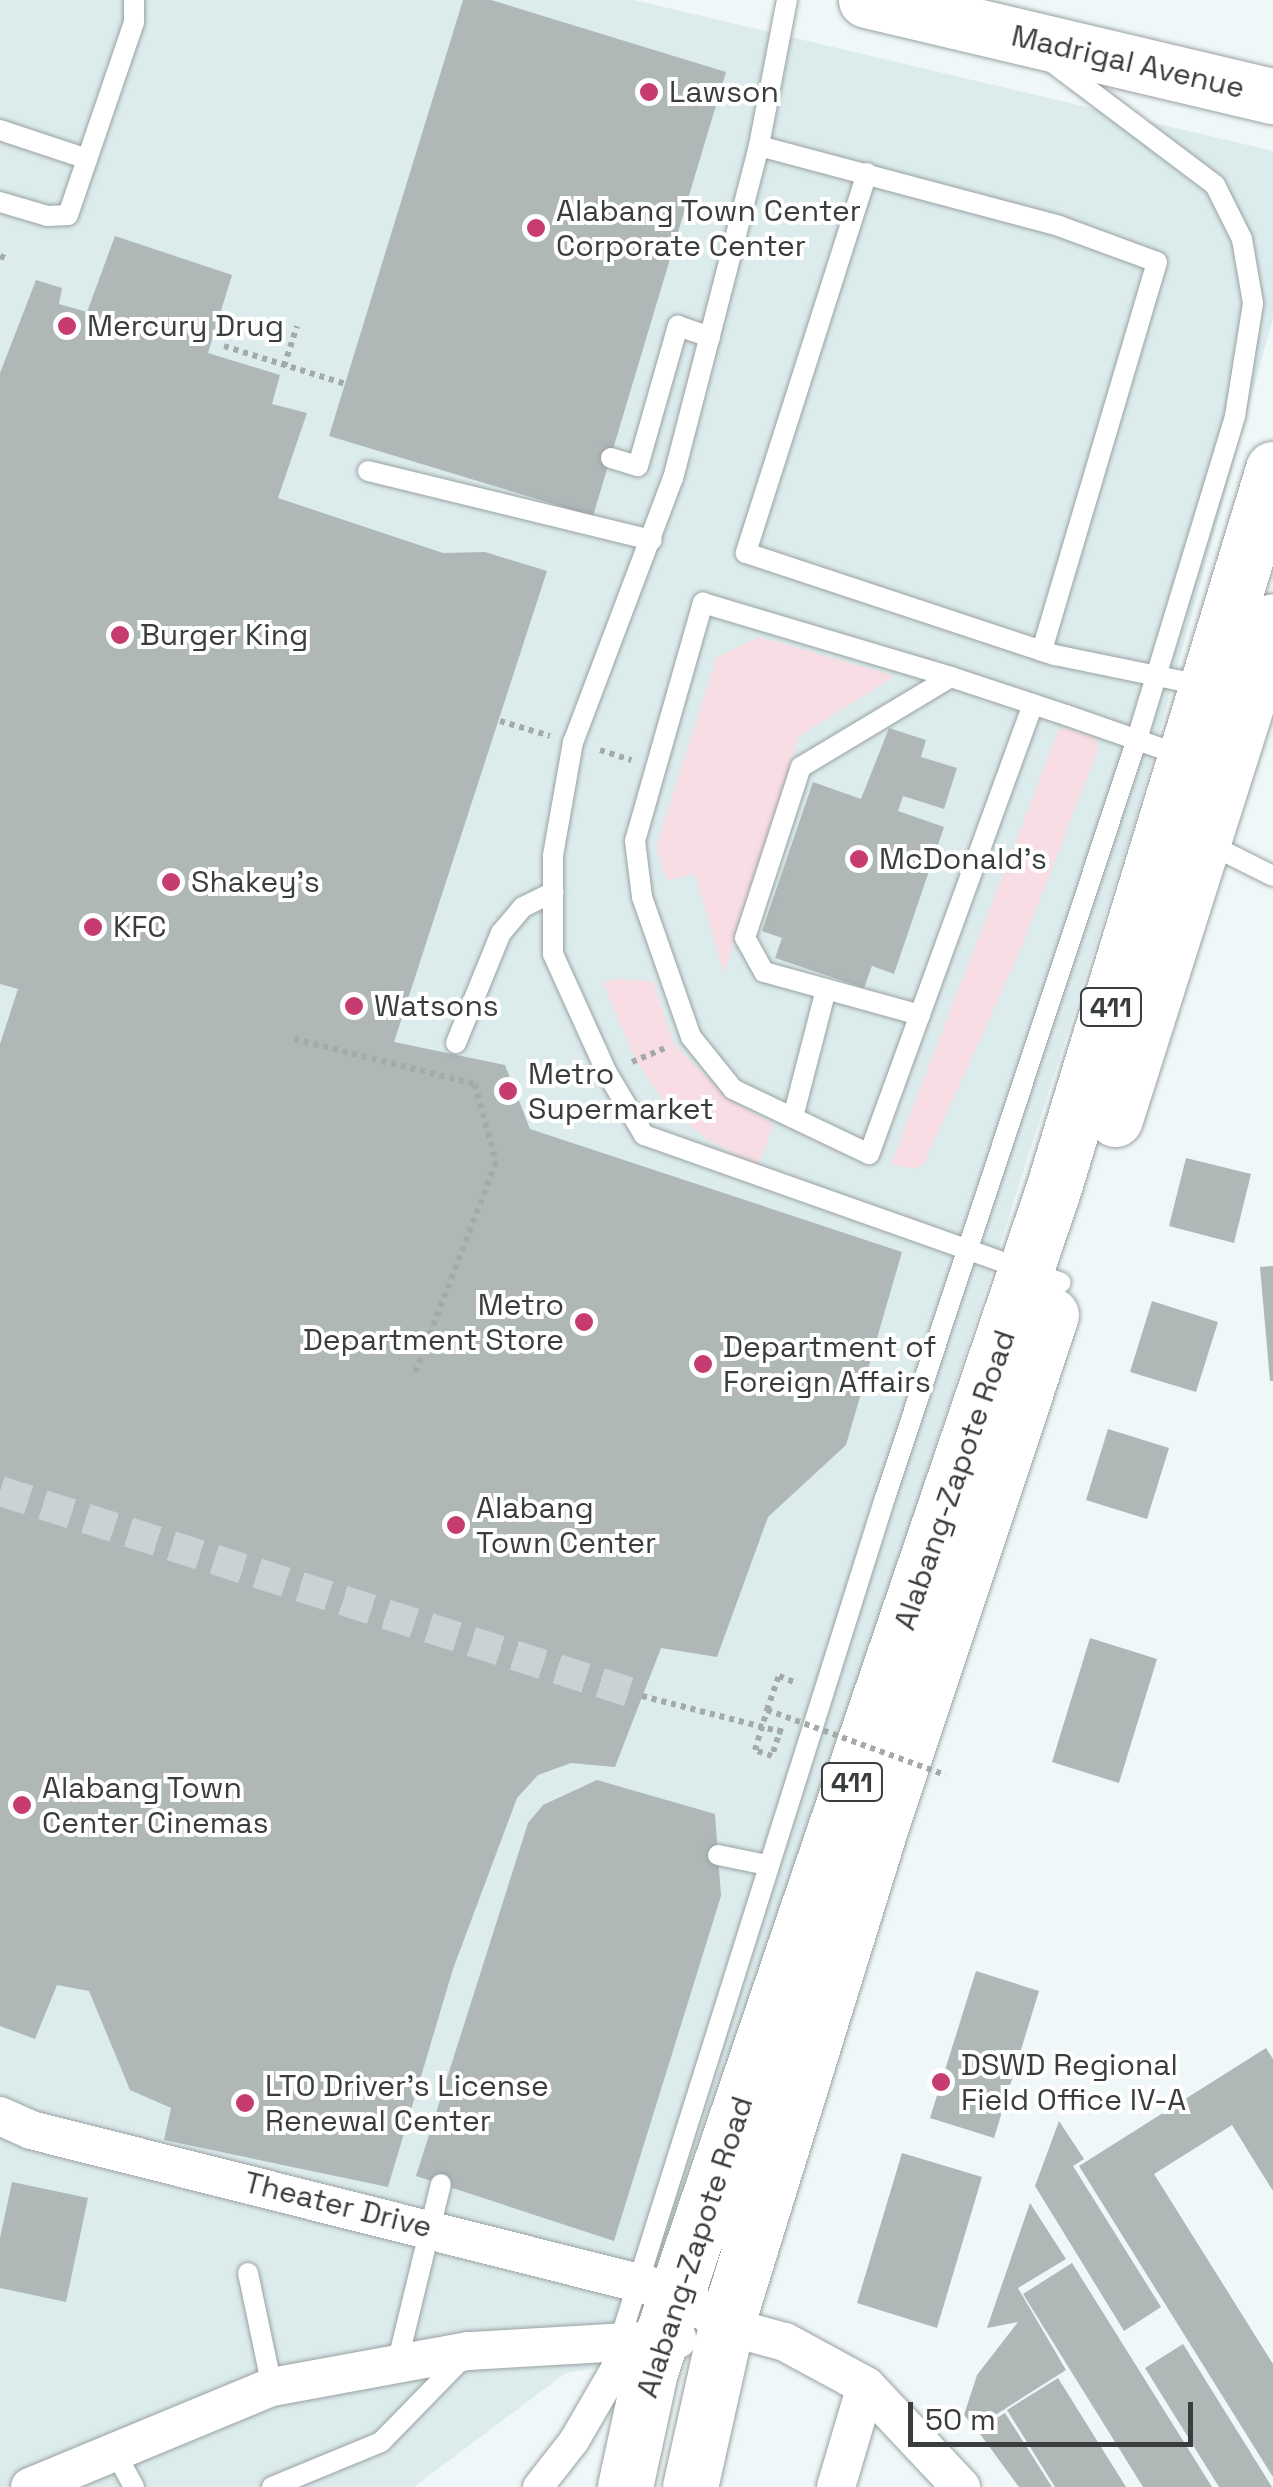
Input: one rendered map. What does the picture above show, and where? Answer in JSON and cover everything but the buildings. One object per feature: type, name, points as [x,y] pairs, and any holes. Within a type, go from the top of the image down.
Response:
[{"type":"main road","name":"Madrigal Avenue","points":[[866,0],[1272,91]]},
{"type":"main road","name":"Alabang-Zapote Road","points":[[1188,834],[1189,758],[1273,469]]},
{"type":"main road","name":"Alabang-Zapote Road","points":[[690,2487],[726,2326],[879,1832],[1044,1276],[1188,834],[1273,621]]},
{"type":"main road","name":"Alabang-Zapote Road","points":[[624,2487],[656,2287],[1044,1276]]},
{"type":"street","name":"Theater Drive","points":[[0,2116],[31,2130],[656,2287],[726,2326]]},
{"type":"street","points":[[538,2487],[574,2441],[618,2365],[726,2326],[785,2342],[866,2386],[961,2487]]},
{"type":"street","points":[[30,2487],[272,2386],[398,2360],[470,2351],[643,2353]]},
{"type":"street","points":[[836,2487],[866,2386]]},
{"type":"lane","points":[[0,202],[66,216],[134,22],[134,0]]},
{"type":"lane","points":[[787,0],[759,146],[652,540],[596,670],[573,742],[553,856],[553,954],[607,1073],[644,1135],[1044,1276]]},
{"type":"lane","points":[[656,2287],[768,1866],[1137,739],[1234,416],[1253,304],[1242,238],[1216,185],[1018,37]]},
{"type":"lane","points":[[0,130],[87,159]]},
{"type":"lane","points":[[759,146],[866,173],[1158,262],[1042,651]]},
{"type":"lane","points":[[866,173],[746,554],[1042,651],[1210,686]]},
{"type":"lane","points":[[611,458],[638,466],[678,326],[710,337]]},
{"type":"lane","points":[[368,471],[652,540]]},
{"type":"lane","points":[[1033,704],[869,1154],[733,1089],[691,1038],[642,897],[635,841],[704,603],[952,677],[1033,704],[1137,739],[1189,758]]},
{"type":"lane","points":[[920,1015],[764,972],[745,938],[801,768],[952,677]]},
{"type":"lane","points":[[1188,834],[1273,876]]},
{"type":"lane","points":[[456,1043],[500,932],[523,907],[554,892]]},
{"type":"lane","points":[[793,1117],[826,988]]},
{"type":"lane","points":[[718,1855],[768,1866]]},
{"type":"lane","points":[[398,2360],[441,2184]]},
{"type":"lane","points":[[248,2273],[272,2386]]},
{"type":"lane","points":[[272,2487],[382,2442],[470,2351]]},
{"type":"lane","points":[[114,2450],[134,2487]]},
{"type":"path","points":[[284,366],[297,326]]},
{"type":"path","points":[[224,346],[345,384]]},
{"type":"path","points":[[500,721],[656,767]]},
{"type":"path","points":[[607,1073],[691,1038]]},
{"type":"path","points":[[294,1039],[476,1084],[496,1162],[414,1376]]},
{"type":"path","points":[[779,1676],[796,1681],[772,1756],[755,1750],[767,1710],[779,1676]]},
{"type":"path","points":[[642,1696],[810,1740]]},
{"type":"path","points":[[767,1710],[946,1775]]},
{"type":"shaded area","name":"Alabang Town Center","points":[[0,0],[634,0],[1273,151],[1273,318],[1136,818],[686,2231],[618,2365],[566,2373],[414,2487],[0,2487]]},
{"type":"shaded area","points":[[759,637],[895,676],[799,736],[724,973],[695,874],[667,880],[656,847],[717,657]]},
{"type":"shaded area","points":[[1060,727],[1094,736],[1099,747],[1022,946],[924,1164],[914,1169],[891,1164]]},
{"type":"shaded area","points":[[615,979],[653,981],[674,1044],[728,1099],[774,1124],[758,1166],[705,1138],[665,1103],[636,1061],[603,983]]},
{"type":"tunnel","points":[[0,1491],[642,1696]]},
{"type":"place","name":"Lawson","points":[[649,92]]},
{"type":"place","name":"Alabang Town Center Corporate Center","points":[[536,228]]},
{"type":"place","name":"Mercury Drug","points":[[67,326]]},
{"type":"place","name":"Burger King","points":[[120,635]]},
{"type":"place","name":"McDonald's","points":[[859,859]]},
{"type":"place","name":"Shakey's","points":[[171,882]]},
{"type":"place","name":"KFC","points":[[93,927]]},
{"type":"place","name":"Watsons","points":[[354,1006]]},
{"type":"place","name":"Metro Supermarket","points":[[508,1091]]},
{"type":"place","name":"Metro Department Store","points":[[584,1322]]},
{"type":"place","name":"Department of Foreign Affairs","points":[[703,1364]]},
{"type":"place","name":"Alabang Town Center","points":[[456,1525]]},
{"type":"place","name":"Alabang Town Center Cinemas","points":[[22,1805]]},
{"type":"place","name":"DSWD Regional Field Office IV-A","points":[[941,2082]]},
{"type":"place","name":"LTO Driver's License Renewal Center","points":[[245,2103]]}]
